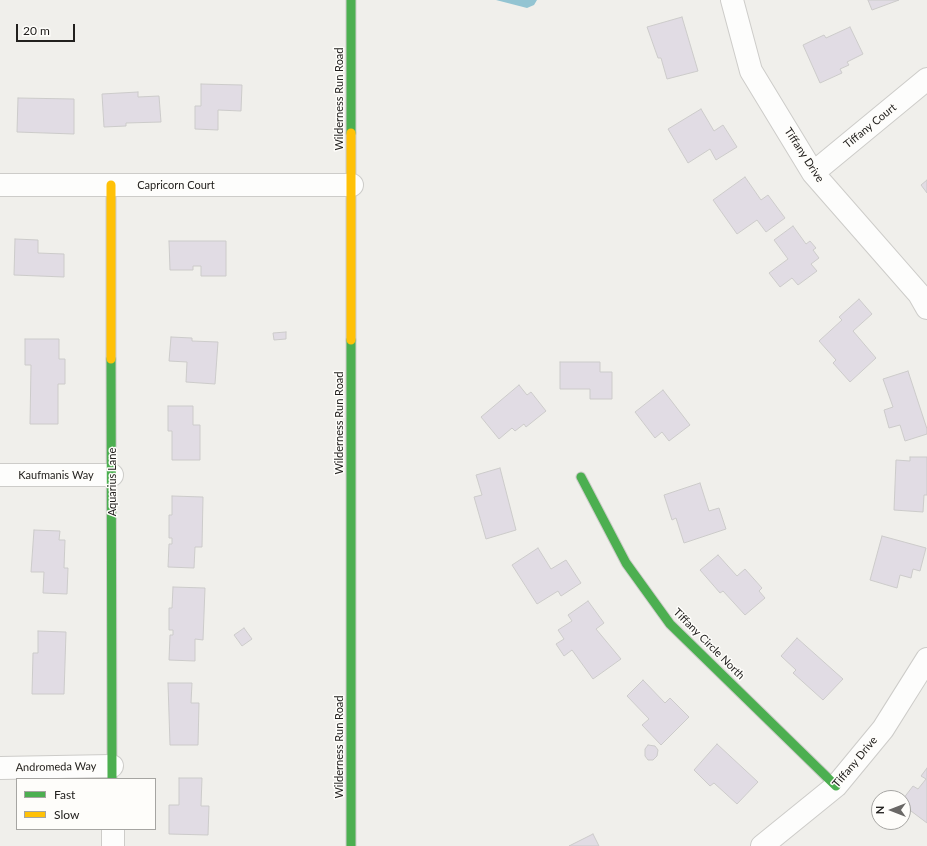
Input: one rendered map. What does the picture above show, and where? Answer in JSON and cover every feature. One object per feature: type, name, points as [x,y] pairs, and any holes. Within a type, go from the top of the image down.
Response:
[{"type":"street","name":"Wilderness Run Road","points":[[351,0],[351,846]]},
{"type":"street","name":"Tiffany Drive","points":[[732,0],[751,71],[813,173],[919,294],[927,308]]},
{"type":"street","name":"Tiffany Court","points":[[813,173],[927,79]]},
{"type":"street","name":"Capricorn Court","points":[[0,185],[352,186]]},
{"type":"street","name":"Aquarius Lane","points":[[112,185],[112,772]]},
{"type":"street","name":"Kaufmanis Way","points":[[0,475],[112,475]]},
{"type":"street","name":"Tiffany Circle North","points":[[581,477],[626,563],[670,624],[836,786]]},
{"type":"street","name":"Tiffany Drive","points":[[762,846],[836,786],[883,729],[927,659]]},
{"type":"street","name":"Andromeda Way","points":[[0,768],[112,772]]},
{"type":"street","points":[[113,830],[113,846]]},
{"type":"water","points":[[496,0],[537,0],[534,5],[527,8]]},
{"type":"building","points":[[868,0],[899,0],[872,10]]},
{"type":"building","points":[[682,17],[698,71],[667,79],[661,58],[658,58],[647,27]]},
{"type":"building","points":[[850,27],[863,54],[847,62],[849,65],[840,69],[842,73],[820,83],[803,45],[824,35],[826,38]]},
{"type":"building","points":[[201,84],[242,85],[241,111],[218,110],[218,130],[195,129],[195,106],[201,106]]},
{"type":"building","points":[[138,92],[138,97],[159,96],[161,122],[126,123],[126,126],[104,127],[102,94]]},
{"type":"building","points":[[18,98],[74,99],[74,134],[17,132]]},
{"type":"building","points":[[701,109],[714,131],[723,125],[737,147],[716,160],[710,149],[688,163],[668,129]]},
{"type":"building","points":[[745,177],[761,200],[768,195],[785,218],[766,232],[757,220],[737,234],[713,200]]},
{"type":"building","points":[[927,180],[927,193],[921,185]]},
{"type":"building","points":[[793,226],[806,244],[810,241],[816,248],[813,250],[819,258],[811,264],[817,271],[798,285],[792,278],[780,287],[769,273],[788,259],[774,240]]},
{"type":"building","points":[[15,239],[38,240],[38,253],[64,254],[64,277],[14,275]]},
{"type":"building","points":[[169,241],[226,241],[226,276],[201,276],[201,266],[193,266],[193,270],[170,270]]},
{"type":"building","points":[[859,299],[872,314],[853,331],[876,358],[850,382],[833,363],[836,360],[819,341],[842,320],[839,317]]},
{"type":"building","points":[[286,332],[286,339],[274,340],[273,333]]},
{"type":"building","points":[[171,337],[192,338],[192,341],[218,342],[215,384],[186,382],[187,362],[169,361]]},
{"type":"building","points":[[25,339],[59,339],[59,359],[65,359],[65,384],[58,384],[58,424],[30,424],[31,365],[25,365]]},
{"type":"building","points":[[560,362],[600,362],[600,372],[612,372],[612,399],[590,399],[590,389],[560,389]]},
{"type":"building","points":[[908,371],[927,429],[927,434],[905,441],[900,425],[889,428],[884,410],[893,407],[883,379]]},
{"type":"building","points":[[519,385],[527,395],[531,392],[546,411],[526,427],[524,424],[515,431],[512,428],[499,439],[481,417]]},
{"type":"building","points":[[663,390],[690,425],[669,441],[662,432],[655,438],[635,412]]},
{"type":"building","points":[[168,406],[193,406],[193,425],[200,425],[200,460],[172,460],[172,431],[168,431]]},
{"type":"building","points":[[910,457],[927,457],[927,495],[924,495],[923,512],[894,510],[896,460],[910,461]]},
{"type":"building","points":[[500,468],[516,530],[486,539],[474,497],[482,495],[476,475]]},
{"type":"building","points":[[700,483],[709,511],[719,508],[726,529],[684,543],[676,518],[672,520],[664,495]]},
{"type":"building","points":[[172,496],[203,497],[202,547],[195,547],[194,568],[168,567],[169,544],[172,544],[172,538],[169,538],[169,515],[172,515]]},
{"type":"building","points":[[34,530],[60,531],[59,540],[65,540],[64,568],[68,568],[67,594],[43,593],[44,572],[31,572]]},
{"type":"building","points":[[882,536],[926,548],[920,571],[913,569],[911,578],[900,575],[897,588],[870,580]]},
{"type":"building","points":[[538,548],[551,569],[566,560],[581,583],[561,596],[558,591],[537,604],[512,565]]},
{"type":"building","points":[[718,555],[737,576],[745,569],[762,588],[759,591],[765,598],[745,615],[723,591],[720,593],[700,570]]},
{"type":"building","points":[[173,587],[205,588],[203,640],[195,639],[195,661],[169,660],[170,635],[173,635],[173,630],[169,630],[169,608],[172,608]]},
{"type":"building","points":[[588,601],[604,623],[596,629],[621,659],[593,679],[572,650],[564,656],[556,644],[564,639],[558,630],[572,621],[568,615]]},
{"type":"building","points":[[244,628],[252,639],[242,646],[234,635]]},
{"type":"building","points":[[38,631],[66,632],[64,694],[32,694],[33,653],[38,653]]},
{"type":"building","points":[[797,638],[843,679],[823,700],[793,673],[796,670],[781,656]]},
{"type":"building","points":[[643,680],[665,703],[670,698],[689,717],[661,745],[642,725],[649,719],[627,696]]},
{"type":"building","points":[[168,683],[192,683],[191,703],[199,703],[198,745],[170,745]]},
{"type":"building","points":[[717,744],[758,782],[737,804],[714,783],[710,786],[694,770]]},
{"type":"building","points":[[648,745],[655,746],[658,750],[657,756],[653,760],[648,760],[645,756],[645,749]]},
{"type":"building","points":[[927,768],[927,823],[911,811],[910,790],[913,786],[918,789],[926,779],[921,776]]},
{"type":"building","points":[[179,778],[202,778],[201,806],[209,806],[208,835],[169,834],[169,805],[179,805]]},
{"type":"building","points":[[593,834],[599,846],[569,846]]},
{"type":"traffic: fast","points":[[351,0],[351,133]]},
{"type":"traffic: fast","points":[[351,340],[351,846]]},
{"type":"traffic: fast","points":[[111,359],[112,778]]},
{"type":"traffic: fast","points":[[581,477],[626,563],[670,624],[836,786]]},
{"type":"traffic: slow","points":[[351,133],[351,340]]},
{"type":"traffic: slow","points":[[111,185],[111,359]]}]
